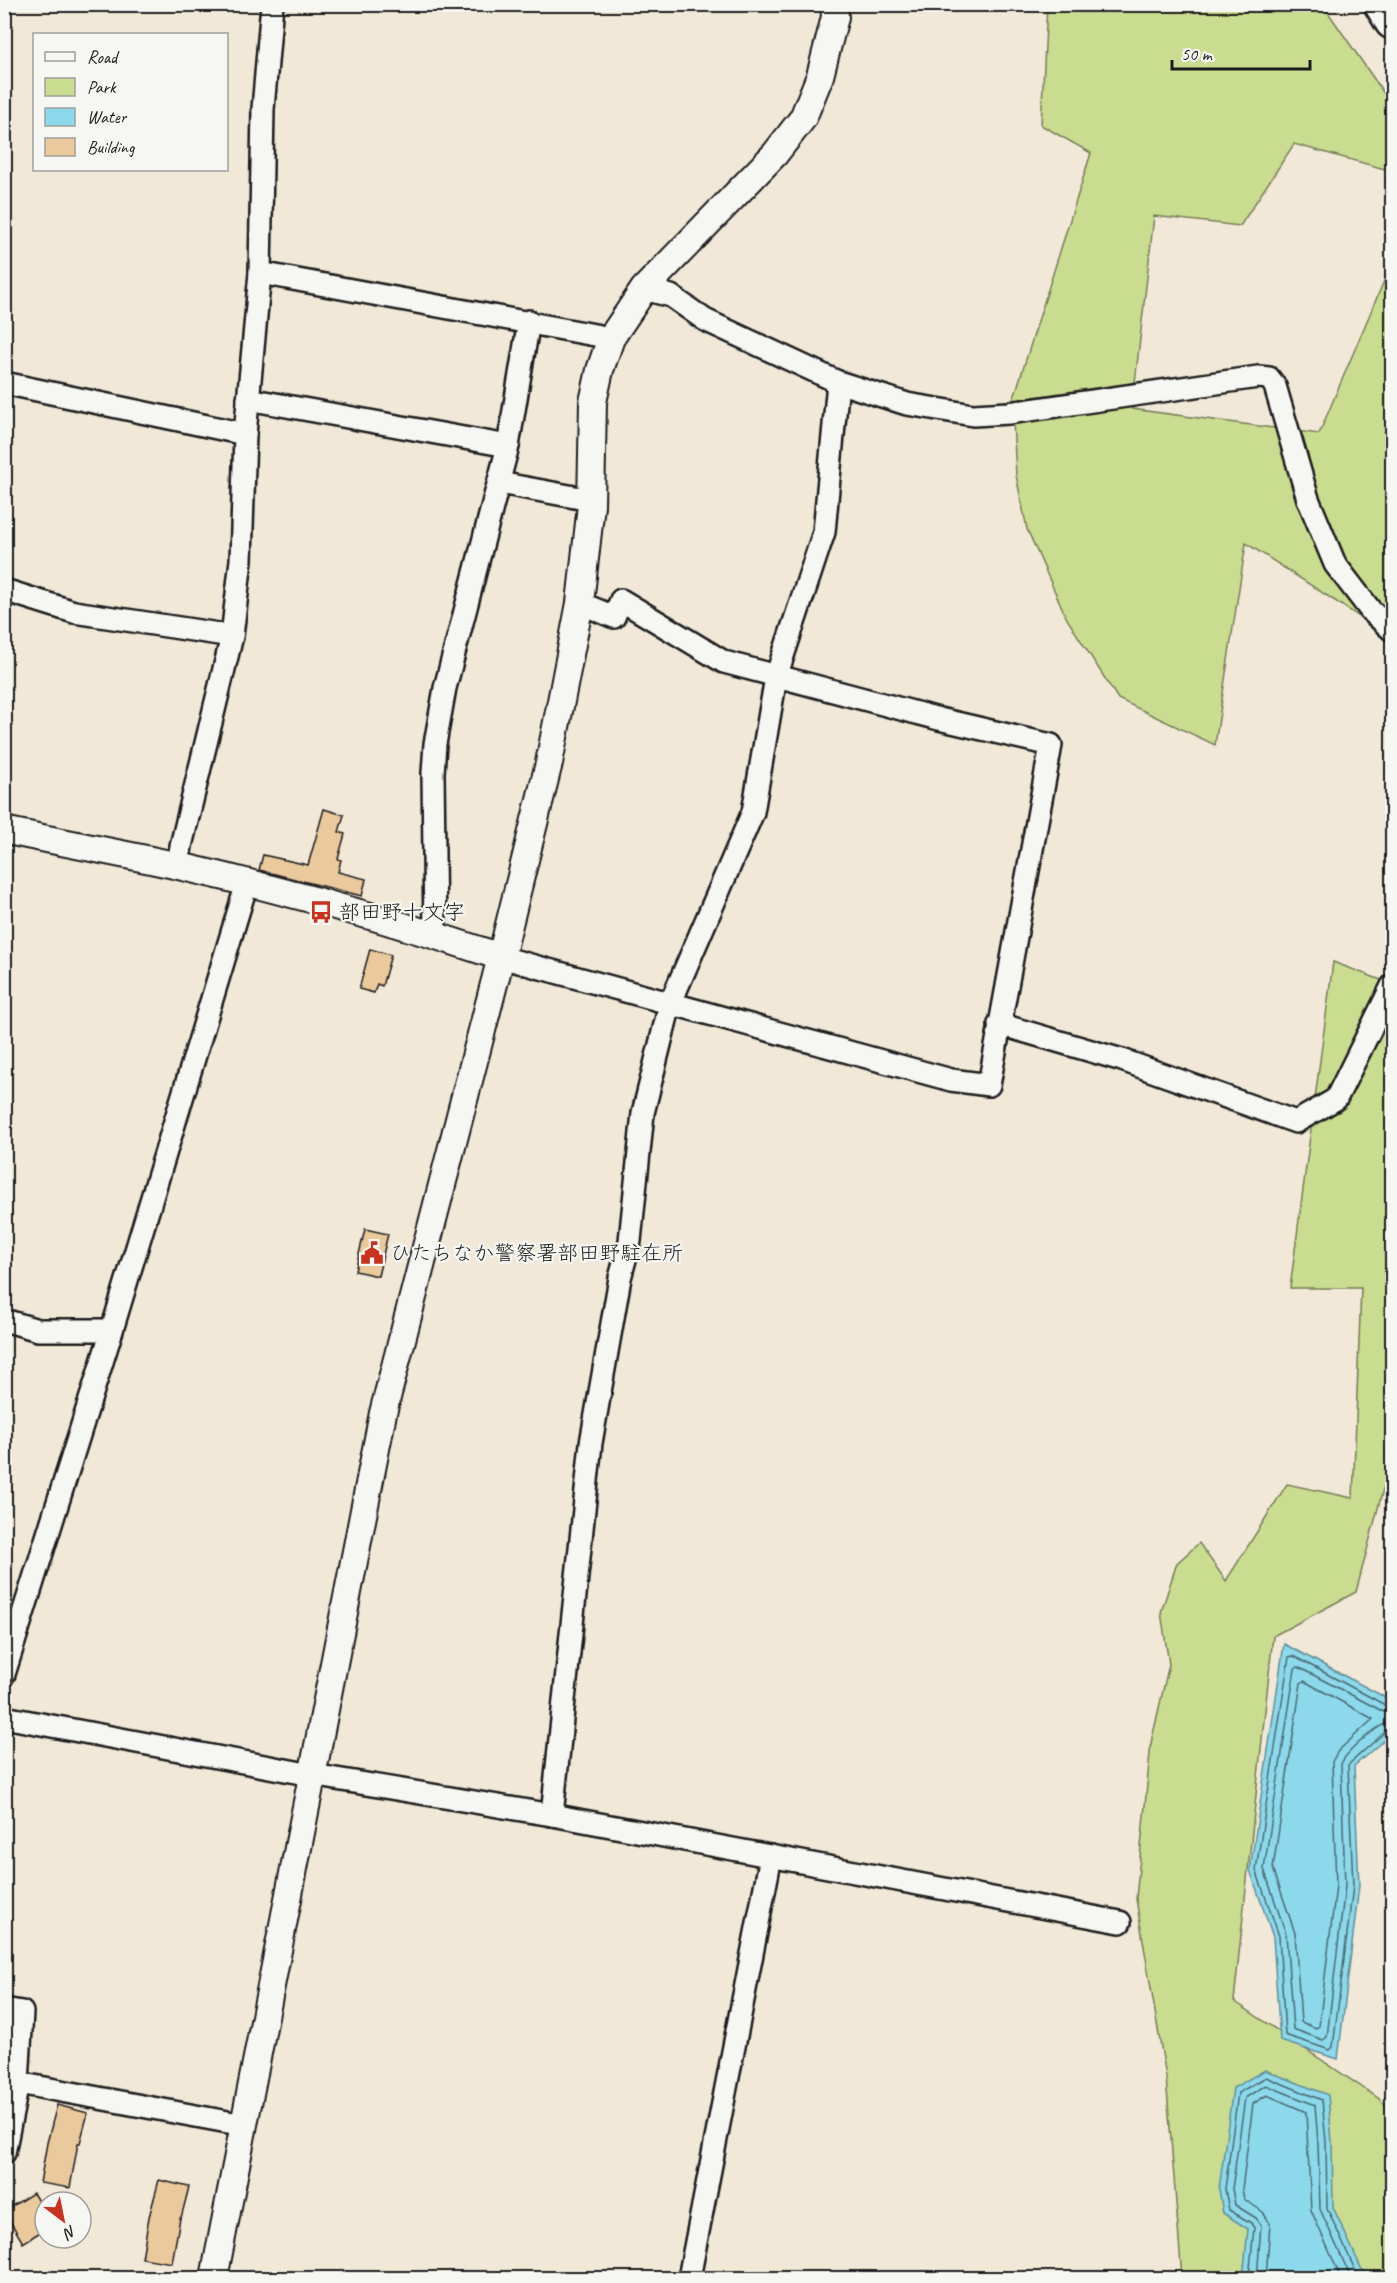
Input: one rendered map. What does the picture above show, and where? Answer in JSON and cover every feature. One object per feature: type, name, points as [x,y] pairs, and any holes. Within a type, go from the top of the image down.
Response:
[{"type":"highway","points":[[1381,4],[1392,22]]},
{"type":"street","points":[[178,866],[232,636],[241,560],[245,434],[260,273],[263,109],[272,4]]},
{"type":"street","points":[[214,2278],[383,1413],[549,763],[580,603],[591,500],[593,402],[600,370],[611,338],[644,289],[775,154],[803,117],[820,76],[835,17],[834,4]]},
{"type":"street","points":[[260,273],[611,338]]},
{"type":"street","points":[[644,289],[671,296],[705,320],[838,382],[907,404],[973,414],[1009,413],[1258,377],[1269,378],[1275,386],[1308,499],[1335,564],[1371,611],[1392,630]]},
{"type":"street","points":[[435,935],[433,773],[435,744],[445,688],[508,446],[529,321]]},
{"type":"street","points":[[552,1815],[591,1443],[620,1278],[630,1241],[643,1113],[670,1004],[753,812],[776,677],[825,532],[838,382]]},
{"type":"street","points":[[4,383],[245,434]]},
{"type":"street","points":[[248,399],[508,446]]},
{"type":"street","points":[[499,483],[591,500]]},
{"type":"street","points":[[4,590],[74,612],[232,636]]},
{"type":"street","points":[[4,830],[178,866],[247,883],[670,1004],[951,1080],[989,1085],[1051,746],[724,662],[621,600],[614,616],[580,603]]},
{"type":"street","points":[[4,1674],[112,1330],[247,883]]},
{"type":"street","points":[[999,1024],[1122,1060],[1296,1122],[1336,1099],[1392,986]]},
{"type":"street","points":[[4,1320],[38,1330],[112,1330]]},
{"type":"street","points":[[4,1716],[312,1775],[552,1815],[1120,1922]]},
{"type":"street","points":[[689,2278],[771,1856]]},
{"type":"street","points":[[4,2009],[22,2012],[18,2083],[4,2153]]},
{"type":"street","points":[[18,2083],[244,2125]]},
{"type":"green space","points":[[1047,5],[1323,5],[1392,105],[1392,171],[1294,144],[1240,226],[1154,216],[1132,409],[1319,434],[1392,262],[1392,638],[1246,543],[1215,745],[1118,699],[1067,619],[1027,529],[1016,475],[1012,404],[1091,153],[1041,125]]},
{"type":"green space","points":[[1333,962],[1392,984],[1392,1455],[1356,1592],[1273,1636],[1234,2001],[1381,2100],[1392,2112],[1392,2278],[1182,2278],[1166,2077],[1136,1899],[1151,1743],[1169,1664],[1161,1612],[1177,1563],[1199,1543],[1226,1581],[1287,1484],[1353,1498],[1361,1288],[1290,1288]]},
{"type":"water","points":[[1284,1644],[1392,1701],[1392,1733],[1354,1766],[1359,1886],[1338,2059],[1280,2041],[1273,1937],[1250,1870]]},
{"type":"water","points":[[1265,2070],[1328,2095],[1332,2142],[1333,2207],[1362,2270],[1377,2278],[1243,2278],[1248,2229],[1223,2213],[1219,2189],[1233,2088]]},
{"type":"building","points":[[324,809],[344,815],[339,832],[345,834],[338,859],[341,860],[338,872],[366,879],[362,896],[259,870],[263,855],[308,865]]},
{"type":"building","points":[[370,949],[391,955],[382,986],[377,984],[374,993],[359,989]]},
{"type":"building","name":"ひたちなか警察署部田野駐在所","points":[[365,1229],[388,1234],[378,1276],[355,1271]]},
{"type":"building","points":[[57,2105],[88,2113],[80,2143],[78,2143],[70,2188],[40,2183]]},
{"type":"building","points":[[159,2180],[189,2187],[180,2218],[172,2263],[142,2258],[149,2217]]},
{"type":"building","points":[[33,2193],[33,2237],[23,2243],[4,2211]]},
{"type":"place","name":"部田野十文字","points":[[321,912]]},
{"type":"place","name":"ひたちなか警察署部田野駐在所","points":[[372,1253]]}]
